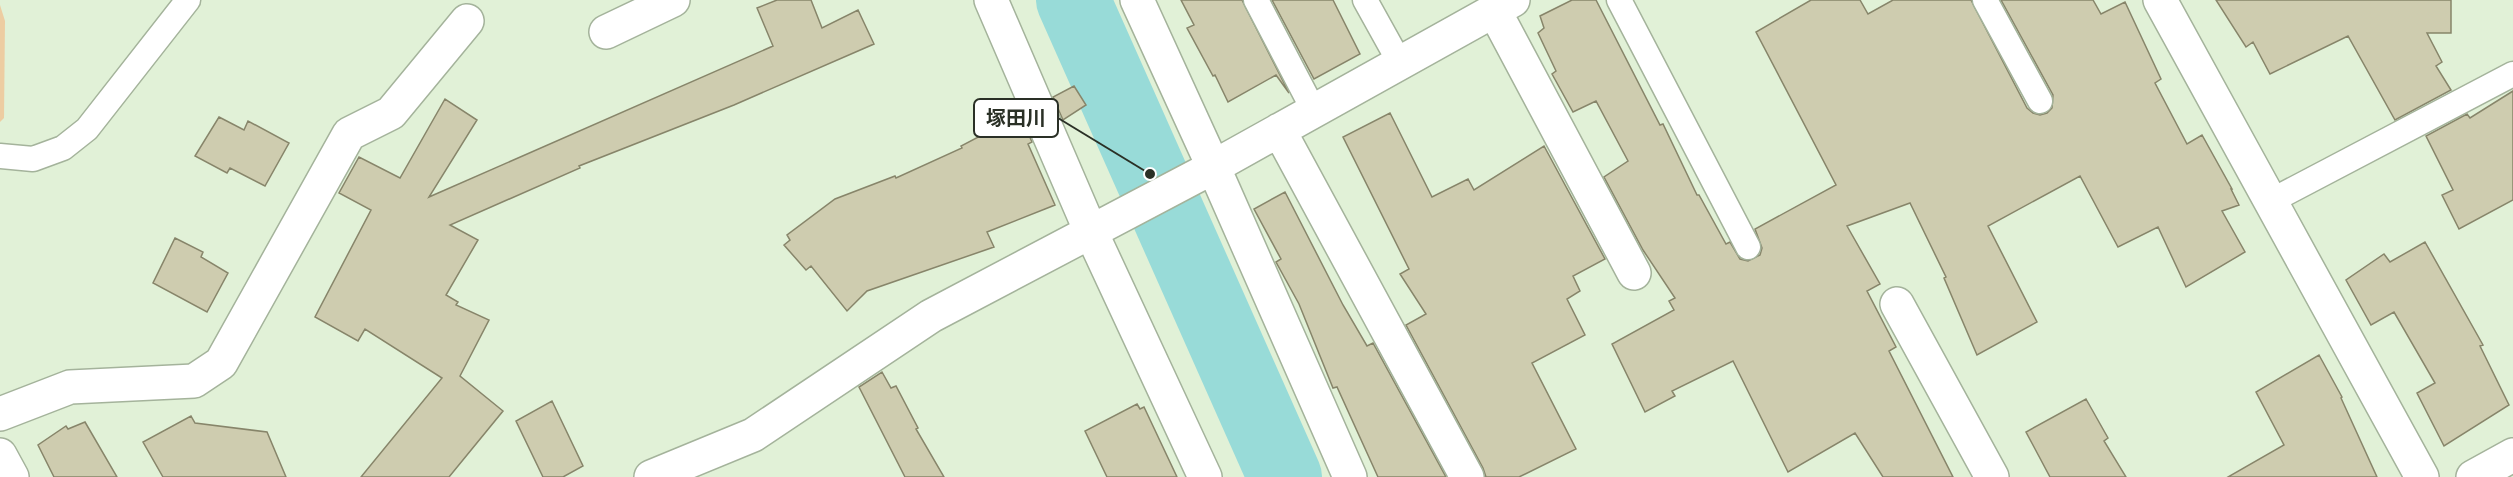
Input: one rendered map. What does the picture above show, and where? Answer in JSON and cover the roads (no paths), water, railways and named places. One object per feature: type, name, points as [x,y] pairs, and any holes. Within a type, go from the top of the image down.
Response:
[{"type":"street","points":[[606,32],[673,0]]},
{"type":"street","points":[[991,0],[1100,227],[1204,477]]},
{"type":"street","points":[[1137,0],[1210,168],[1350,477]]},
{"type":"street","points":[[2160,0],[2422,477]]},
{"type":"street","points":[[651,477],[753,435],[931,316],[1210,168],[1504,5],[1634,273]]},
{"type":"street","points":[[0,414],[70,387],[194,381],[222,363],[349,134],[391,113],[467,21]]},
{"type":"street","points":[[1279,130],[1467,477]]},
{"type":"street","points":[[1897,304],[1992,477]]},
{"type":"street","points":[[0,455],[12,477]]},
{"type":"street","points":[[2473,477],[2513,455]]},
{"type":"lane","points":[[0,156],[33,159],[63,148],[87,129],[188,0]]},
{"type":"lane","points":[[1256,0],[1314,111]]},
{"type":"lane","points":[[1365,0],[1400,63]]},
{"type":"lane","points":[[1619,0],[1748,247]]},
{"type":"lane","points":[[1985,0],[2040,101]]},
{"type":"lane","points":[[2271,201],[2513,74]]},
{"type":"waterway","points":[[1073,0],[1285,477]]},
{"type":"place","name":"塚田川","points":[[1150,174]]}]
